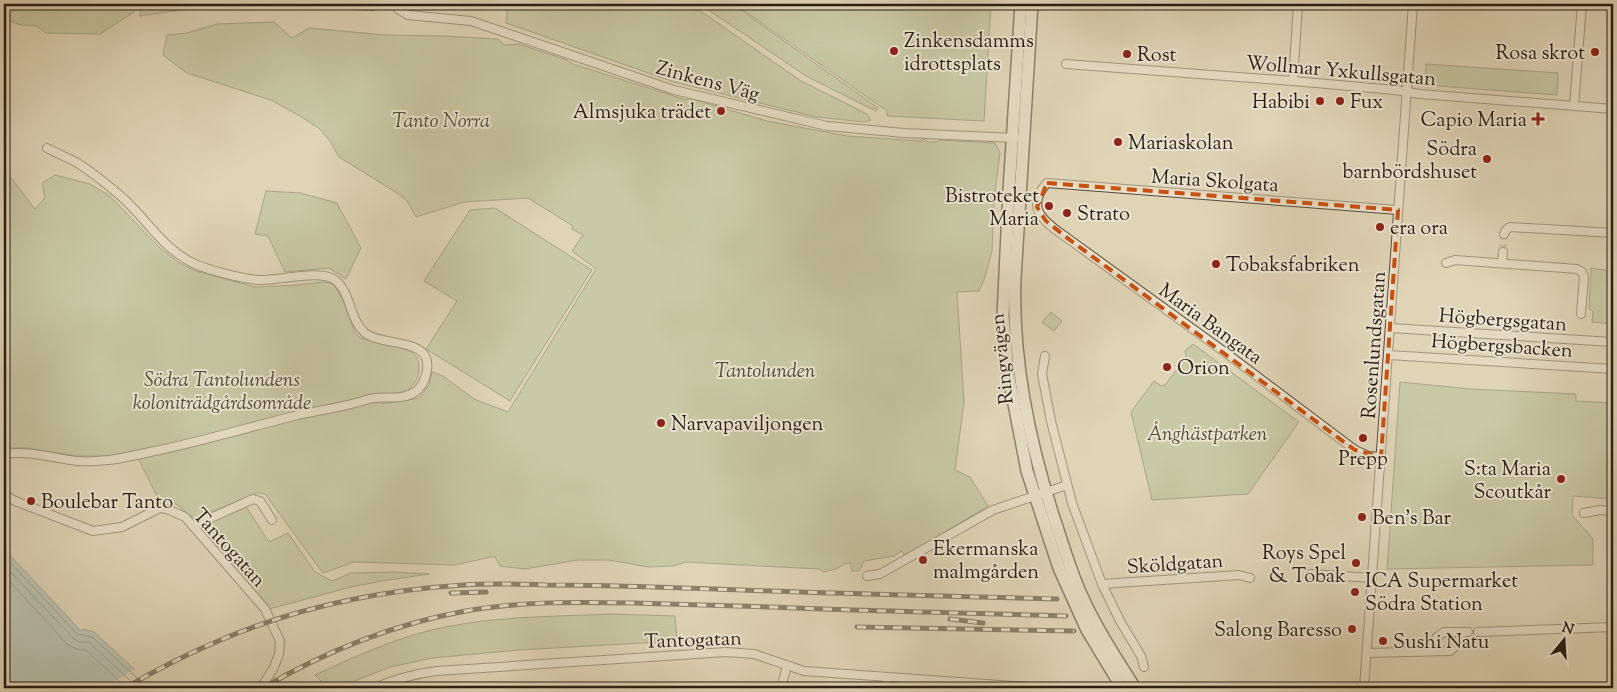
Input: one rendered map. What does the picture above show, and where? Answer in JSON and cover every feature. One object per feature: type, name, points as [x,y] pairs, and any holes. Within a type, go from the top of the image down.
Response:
[{"type":"main road","name":"Ringvägen","points":[[1020,4],[1003,316],[1007,366],[1027,471],[1040,494]]},
{"type":"main road","name":"Ringvägen","points":[[1032,4],[1014,278],[1017,355],[1040,494],[1059,568],[1088,630],[1124,686]]},
{"type":"street","name":"Zinkens Väg","points":[[395,4],[398,9],[408,15],[471,21],[674,90],[827,126],[904,133],[1024,138]]},
{"type":"street","points":[[1292,81],[1298,4]]},
{"type":"street","name":"Rosenlundsgatan","points":[[1364,688],[1413,4]]},
{"type":"street","points":[[1574,106],[1582,4]]},
{"type":"street","name":"Wollmar Yxkullsgatan","points":[[1066,64],[1292,81],[1613,110]]},
{"type":"street","points":[[4,454],[24,452],[80,462],[132,456],[225,435],[299,415],[348,406],[375,397],[395,398],[409,395],[418,390],[427,369],[426,358],[421,352],[405,345],[372,337],[364,332],[358,324],[343,290],[336,281],[326,276],[256,280],[194,264],[179,256],[162,241],[124,200],[78,164],[46,148]]},
{"type":"street","name":"Maria Skolgata","points":[[1037,199],[1048,183],[1398,210]]},
{"type":"street","name":"Maria Bangata","points":[[1037,199],[1039,214],[1070,240],[1226,353],[1355,450],[1368,456],[1381,457]]},
{"type":"street","points":[[1504,234],[1510,227],[1613,234]]},
{"type":"street","points":[[1502,263],[1503,252]]},
{"type":"street","points":[[1446,263],[1455,260],[1577,269],[1582,272],[1584,277],[1581,314]]},
{"type":"street","name":"Högbergsgatan","points":[[1390,328],[1613,342]]},
{"type":"street","name":"Högbergsbacken","points":[[1389,355],[1613,369]]},
{"type":"street","name":"Ringvägen","points":[[1045,356],[1042,374],[1051,422],[1067,485],[1083,535],[1102,584],[1120,621],[1141,656],[1144,666]]},
{"type":"street","points":[[867,576],[880,574],[993,510],[1067,485]]},
{"type":"street","name":"Tantogatan","points":[[4,494],[15,502],[92,531],[122,527],[160,508],[185,517],[265,609],[280,641],[279,654],[265,682],[270,688]]},
{"type":"street","points":[[193,526],[253,499],[260,501],[272,520]]},
{"type":"street","points":[[1584,513],[1600,510],[1613,511]]},
{"type":"street","points":[[1311,574],[1372,578]]},
{"type":"street","name":"Sköldgatan","points":[[1102,584],[1239,575],[1250,578]]},
{"type":"street","points":[[1478,632],[1613,627]]},
{"type":"street","points":[[1367,653],[1450,651],[1457,645],[1465,633],[1444,632],[1437,637],[1429,651]]},
{"type":"street","name":"Tantogatan","points":[[374,688],[396,678],[437,670],[726,652],[754,654],[804,671],[1043,688]]},
{"type":"street","points":[[781,688],[787,666]]},
{"type":"street","points":[[886,688],[887,677]]},
{"type":"highlighted area","points":[[1047,183],[1398,210],[1381,457],[1355,450],[1070,240],[1046,221],[1037,207]]},
{"type":"green space","points":[[4,4],[135,4],[134,12],[100,34],[46,33],[37,26],[21,25],[4,19]]},
{"type":"green space","points":[[140,4],[179,4],[180,10],[140,16]]},
{"type":"green space","points":[[284,4],[375,4],[374,11]]},
{"type":"green space","points":[[508,4],[688,4],[693,10],[699,10],[801,81],[867,114],[871,120],[864,122],[817,117],[674,82],[506,23]]},
{"type":"green space","points":[[709,4],[740,4],[742,11],[878,108],[876,111],[806,76],[710,11]]},
{"type":"green space","name":"Zinkensdamms idrottsplats","points":[[741,4],[991,4],[984,121],[887,116],[887,111],[743,10]]},
{"type":"green space","points":[[274,22],[292,38],[309,28],[385,35],[498,39],[505,45],[519,44],[567,60],[573,64],[686,100],[689,98],[767,121],[847,136],[921,141],[924,139],[928,142],[937,142],[939,140],[995,143],[1000,153],[994,199],[992,251],[979,291],[957,292],[964,402],[955,470],[970,477],[988,506],[905,556],[902,551],[894,556],[864,561],[859,571],[852,571],[850,563],[823,572],[819,569],[685,562],[674,566],[648,567],[609,560],[578,560],[525,569],[500,566],[495,557],[491,557],[455,565],[354,562],[323,573],[265,494],[257,493],[195,519],[172,501],[159,500],[139,460],[133,453],[77,456],[26,448],[4,448],[4,184],[11,178],[35,209],[45,198],[42,183],[55,175],[90,184],[110,196],[160,248],[179,263],[196,271],[255,287],[331,283],[343,300],[355,333],[361,338],[397,347],[409,351],[416,356],[419,370],[414,384],[400,393],[377,395],[382,404],[420,398],[429,385],[432,372],[443,376],[474,399],[508,412],[596,269],[572,251],[583,235],[572,229],[573,226],[528,198],[464,202],[416,217],[407,201],[339,157],[330,141],[320,129],[300,116],[271,100],[187,73],[163,55],[167,35],[187,33],[217,24]]},
{"type":"green space","points":[[1426,64],[1558,73],[1557,95],[1425,85]]},
{"type":"green space","points":[[266,191],[300,193],[337,203],[361,248],[346,279],[329,268],[285,272],[268,236],[255,234]]},
{"type":"green space","points":[[495,208],[592,270],[510,401],[426,349],[457,301],[424,281],[470,210]]},
{"type":"green space","points":[[1591,268],[1611,271],[1610,283],[1613,284],[1613,324],[1592,322],[1593,312],[1589,308]]},
{"type":"green space","points":[[1051,312],[1062,321],[1054,331],[1042,322]]},
{"type":"green space","name":"Ånghästparken","points":[[1193,344],[1299,422],[1248,494],[1152,500],[1131,412],[1154,381],[1161,386],[1166,384],[1186,357],[1185,351]]},
{"type":"green space","points":[[1400,382],[1470,389],[1576,394],[1576,401],[1613,403],[1613,499],[1573,496],[1572,515],[1593,539],[1593,565],[1387,569]]},
{"type":"green space","points":[[245,505],[269,542],[288,533],[315,572],[332,581],[351,573],[393,572],[429,574],[351,587],[269,609],[202,531],[204,523]]},
{"type":"green space","points":[[611,614],[675,616],[677,641],[519,650],[432,658],[390,667],[337,688],[328,688],[315,675],[384,645],[431,630],[482,621]]},
{"type":"water","points":[[4,534],[10,544],[9,554],[81,631],[83,629],[94,632],[155,688],[4,688]]},
{"type":"pier","points":[[137,668],[157,688],[102,688],[133,670]]},
{"type":"tunnel","points":[[1503,252],[1504,234]]},
{"type":"railway","points":[[125,688],[198,650],[281,618],[341,602],[433,587],[495,584],[1057,599]]},
{"type":"railway","points":[[451,593],[486,592]]},
{"type":"railway","points":[[263,688],[311,662],[387,631],[466,611],[508,605],[571,602],[634,603],[1066,616]]},
{"type":"railway","points":[[950,619],[983,623]]},
{"type":"railway","points":[[857,627],[1074,631]]},
{"type":"place","name":"Zinkensdamms idrottsplats","points":[[894,51]]},
{"type":"place","name":"Rosa skrot","points":[[1595,52]]},
{"type":"place","name":"Rost","points":[[1127,54]]},
{"type":"place","name":"Habibi","points":[[1320,101]]},
{"type":"place","name":"Fux","points":[[1340,101]]},
{"type":"place","name":"Almsjuka trädet","points":[[721,111]]},
{"type":"place","name":"Capio Maria","points":[[1538,119]]},
{"type":"place","name":"Mariaskolan","points":[[1118,142]]},
{"type":"place","name":"Södra barnbördshuset","points":[[1487,159]]},
{"type":"place","name":"Bistroteket Maria","points":[[1049,206]]},
{"type":"place","name":"Strato","points":[[1067,213]]},
{"type":"place","name":"era ora","points":[[1380,227]]},
{"type":"place","name":"Tobaksfabriken","points":[[1216,264]]},
{"type":"place","name":"Orion","points":[[1167,367]]},
{"type":"place","name":"Narvapaviljongen","points":[[661,423]]},
{"type":"place","name":"Prepp","points":[[1363,438]]},
{"type":"place","name":"S:ta Maria Scoutkår","points":[[1561,479]]},
{"type":"place","name":"Boulebar Tanto","points":[[31,501]]},
{"type":"place","name":"Ben's Bar","points":[[1362,517]]},
{"type":"place","name":"Ekermanska malmgården","points":[[923,560]]},
{"type":"place","name":"Roys Spel & Tobak","points":[[1356,563]]},
{"type":"place","name":"ICA Supermarket Södra Station","points":[[1355,592]]},
{"type":"place","name":"Salong Baresso","points":[[1352,629]]},
{"type":"place","name":"Sushi Natu","points":[[1383,641]]},
{"type":"park label","name":"Tanto Norra","points":[[441,120]]},
{"type":"park label","name":"Tantolunden","points":[[765,370]]},
{"type":"park label","name":"Södra Tantolundens koloniträdgårdsområde","points":[[222,390]]}]
